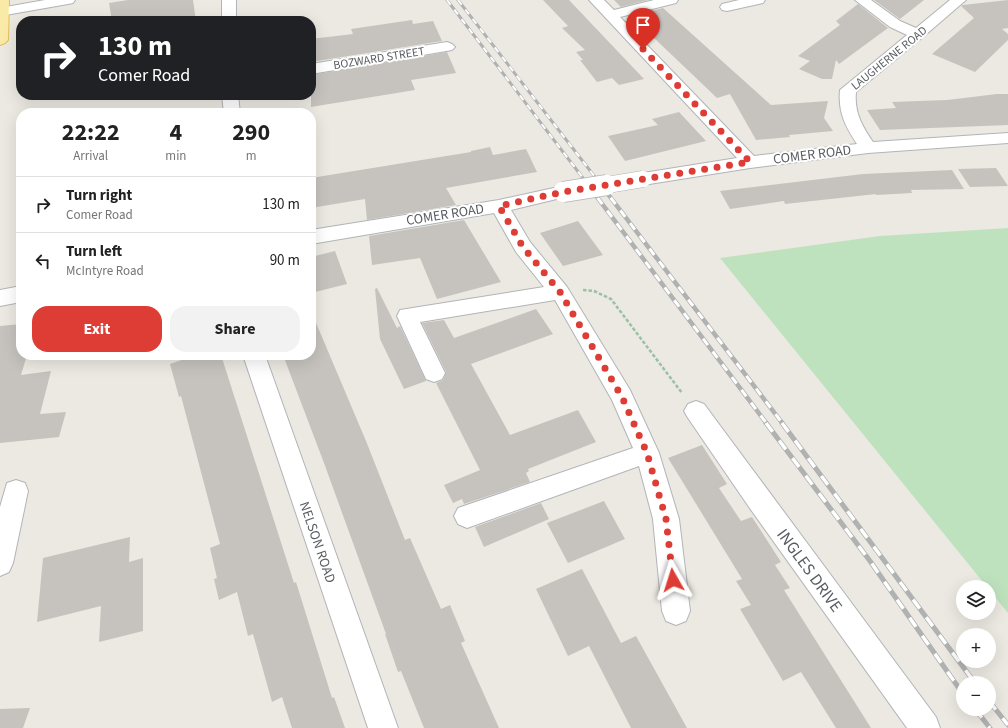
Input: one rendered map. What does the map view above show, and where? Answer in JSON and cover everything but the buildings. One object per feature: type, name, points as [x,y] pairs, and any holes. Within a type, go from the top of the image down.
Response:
[{"type":"main road","points":[[0,40],[2,6]]},
{"type":"street","points":[[2,6],[68,0]]},
{"type":"street","points":[[229,16],[230,0]]},
{"type":"street","points":[[596,0],[750,162]]},
{"type":"street","points":[[611,15],[671,0]]},
{"type":"street","points":[[727,7],[758,0]]},
{"type":"street","points":[[862,0],[895,24],[918,34]]},
{"type":"street","name":"LAUGHERNE ROAD","points":[[868,148],[852,123],[846,102],[848,90],[959,0]]},
{"type":"street","name":"BOZWARD STREET","points":[[316,68],[447,46]]},
{"type":"street","name":"COMER ROAD","points":[[316,236],[499,206],[563,192],[750,162],[868,148],[1008,138]]},
{"type":"street","points":[[499,206],[523,247],[560,292],[622,397],[647,453],[666,519],[676,611]]},
{"type":"street","points":[[434,373],[407,316],[560,292]]},
{"type":"street","points":[[0,298],[16,295]]},
{"type":"street","name":"NELSON ROAD","points":[[256,360],[383,728]]},
{"type":"street","name":"INGLES DRIVE","points":[[696,411],[758,499],[925,728]]},
{"type":"street","points":[[466,516],[647,453]]},
{"type":"street","points":[[0,563],[16,491]]},
{"type":"path","points":[[560,292],[579,290],[594,291],[611,299],[696,411]]},
{"type":"green space","points":[[1008,228],[1008,613],[996,598],[996,580],[981,580],[720,258],[880,236]]},
{"type":"railway","points":[[447,0],[589,186]]},
{"type":"railway","points":[[458,0],[602,186]]},
{"type":"railway","points":[[588,185],[767,424]]},
{"type":"railway","points":[[601,185],[783,424]]},
{"type":"railway","points":[[766,423],[870,561],[956,684]]},
{"type":"railway","points":[[782,423],[970,676]]},
{"type":"railway","points":[[996,710],[1008,725]]},
{"type":"railway","points":[[981,716],[990,728]]},
{"type":"route","points":[[643,49],[750,162],[563,192],[499,206],[523,247],[560,292],[622,397],[647,453],[666,519],[673,580]]}]
